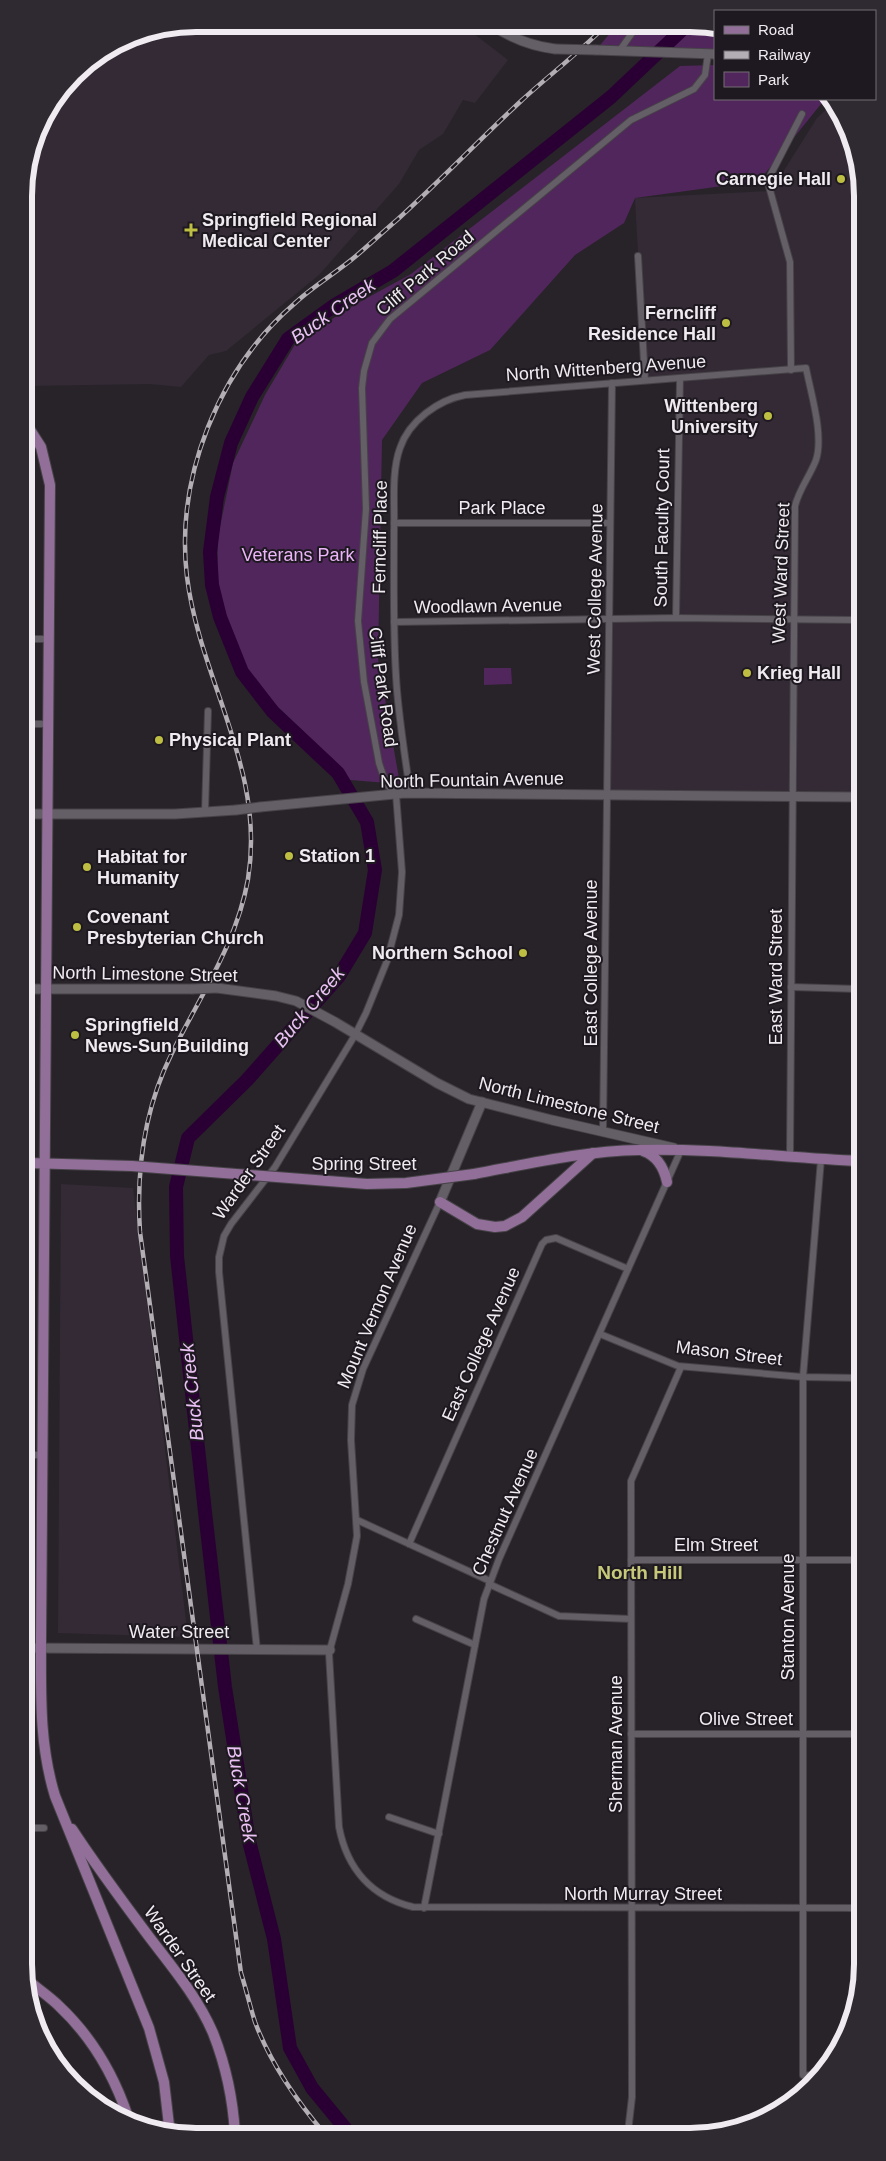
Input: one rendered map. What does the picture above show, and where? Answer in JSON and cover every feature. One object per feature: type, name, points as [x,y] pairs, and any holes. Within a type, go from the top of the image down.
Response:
[{"type":"main road","points":[[33,434],[41,447],[50,485],[42,1455],[41,1648],[43,1744],[48,1775],[60,1810],[149,2028],[164,2082],[169,2126]]},
{"type":"main road","points":[[638,1150],[650,1154],[658,1160],[667,1182]]},
{"type":"main road","name":"North Limestone Street","points":[[681,1150],[853,1161]]},
{"type":"main road","name":"Spring Street","points":[[32,1164],[132,1166],[368,1184],[406,1184],[593,1153],[681,1150]]},
{"type":"main road","points":[[440,1202],[477,1224],[495,1227],[504,1226],[522,1217],[593,1153]]},
{"type":"main road","name":"Warder Street","points":[[60,1810],[111,1886],[189,1990],[202,2012],[218,2047],[227,2076],[234,2128]]},
{"type":"main road","points":[[34,1986],[59,2006],[89,2039],[113,2079],[126,2113]]},
{"type":"street","points":[[503,32],[534,46],[555,49],[711,54]]},
{"type":"street","points":[[620,50],[632,32]]},
{"type":"street","name":"Cliff Park Road","points":[[396,794],[386,784],[379,763],[367,702],[358,637],[367,494],[362,388],[370,349],[390,319],[630,120],[694,90],[705,76],[711,54]]},
{"type":"street","points":[[791,370],[790,262],[768,183],[802,114]]},
{"type":"street","points":[[638,256],[645,380]]},
{"type":"street","name":"West Ward Street","points":[[791,370],[806,368],[818,448],[812,469],[797,497],[795,506],[792,796]]},
{"type":"street","name":"North Wittenberg Avenue","points":[[428,412],[444,401],[465,396],[645,380],[791,370]]},
{"type":"street","name":"South Faculty Court","points":[[676,618],[680,378]]},
{"type":"street","name":"West College Avenue","points":[[607,795],[612,383]]},
{"type":"street","name":"Ferncliff Place","points":[[410,793],[396,678],[394,643],[395,475],[400,448],[409,431],[428,412]]},
{"type":"street","name":"Park Place","points":[[394,522],[610,522]]},
{"type":"street","name":"Woodlawn Avenue","points":[[394,622],[676,618],[854,620]]},
{"type":"street","points":[[33,639],[50,639]]},
{"type":"street","points":[[205,812],[208,711]]},
{"type":"street","points":[[33,724],[49,724]]},
{"type":"street","name":"North Fountain Avenue","points":[[33,814],[174,814],[321,803],[410,793],[854,797]]},
{"type":"street","name":"Warder Street","points":[[257,1650],[219,1257],[224,1236],[231,1224],[276,1167],[355,1035],[377,989],[390,952],[399,915],[402,872],[396,794]]},
{"type":"street","name":"East College Avenue","points":[[603,1131],[607,795]]},
{"type":"street","name":"East Ward Street","points":[[790,1157],[792,796]]},
{"type":"street","points":[[791,987],[854,989]]},
{"type":"street","name":"North Limestone Street","points":[[33,989],[217,988],[277,996],[296,1001],[437,1083],[469,1098],[681,1150]]},
{"type":"street","name":"Mount Vernon Avenue","points":[[336,1798],[330,1650],[354,1558],[357,1520],[351,1418],[356,1389],[440,1202],[482,1102]]},
{"type":"street","name":"Chestnut Avenue","points":[[424,1908],[484,1598],[681,1150]]},
{"type":"street","name":"Stanton Avenue","points":[[811,2075],[803,2075],[802,1377],[821,1159]]},
{"type":"street","name":"East College Avenue","points":[[409,1544],[542,1244],[546,1240],[556,1238],[628,1269]]},
{"type":"street","name":"Mason Street","points":[[600,1334],[681,1367],[802,1377],[853,1378]]},
{"type":"street","name":"Sherman Avenue","points":[[628,2128],[632,2097],[631,1481],[681,1367]]},
{"type":"street","points":[[32,1455],[42,1455]]},
{"type":"street","points":[[357,1520],[559,1616],[631,1619]]},
{"type":"street","name":"Elm Street","points":[[631,1560],[853,1560]]},
{"type":"street","points":[[416,1619],[476,1645]]},
{"type":"street","name":"Water Street","points":[[32,1648],[330,1650]]},
{"type":"street","name":"Olive Street","points":[[631,1734],[853,1734]]},
{"type":"street","name":"North Murray Street","points":[[336,1798],[341,1840],[346,1853],[361,1878],[380,1894],[397,1903],[424,1908],[853,1908]]},
{"type":"street","points":[[389,1818],[439,1834]]},
{"type":"street","points":[[32,1828],[44,1828]]},
{"type":"shaded area","name":"Springfield Regional Medical Center","points":[[197,32],[472,32],[508,60],[475,103],[463,100],[443,134],[419,150],[399,184],[319,275],[226,351],[209,355],[181,387],[150,384],[33,386],[33,186],[38,154],[45,134],[60,105],[73,88],[97,66],[115,54],[154,38]]},
{"type":"shaded area","name":"Wittenberg University","points":[[828,108],[841,134],[848,154],[854,197],[854,796],[607,795],[610,619],[675,618],[680,378],[645,380],[635,198],[771,191],[817,118]]},
{"type":"shaded area","points":[[61,1184],[133,1188],[188,1637],[58,1633]]},
{"type":"green space","points":[[611,32],[689,32],[714,35],[714,54],[596,50]]},
{"type":"green space","name":"Veterans Park","points":[[714,65],[714,100],[823,101],[759,181],[635,198],[624,223],[575,255],[490,350],[422,383],[382,440],[378,659],[400,784],[350,780],[335,761],[278,707],[248,671],[224,609],[217,578],[218,537],[233,463],[265,395],[297,341],[356,304],[411,274],[680,66]]},
{"type":"green space","points":[[484,668],[511,668],[512,684],[484,685]]},
{"type":"waterway","name":"Buck Creek","points":[[345,2128],[312,2088],[290,2048],[274,1939],[249,1841],[225,1687],[205,1512],[177,1256],[176,1187],[188,1138],[247,1080],[339,976],[365,933],[375,870],[367,822],[338,773],[273,712],[242,672],[220,617],[212,585],[210,552],[217,497],[231,443],[252,397],[288,339],[335,305],[393,271],[611,97],[680,32]]},
{"type":"railway","points":[[320,2128],[294,2094],[268,2052],[255,2022],[241,1973],[140,1232],[139,1186],[141,1163],[144,1140],[155,1096],[162,1074],[172,1053],[227,947],[243,903],[248,879],[251,839],[248,800],[240,763],[194,615],[187,577],[185,539],[188,501],[196,464],[208,427],[224,393],[244,360],[267,330],[301,297],[348,262],[398,219],[521,101],[599,32]]},
{"type":"place","name":"Carnegie Hall","points":[[841,179]]},
{"type":"place","name":"Springfield Regional Medical Center","points":[[191,230]]},
{"type":"place","name":"Ferncliff Residence Hall","points":[[726,323]]},
{"type":"place","name":"Wittenberg University","points":[[768,416]]},
{"type":"place","name":"Krieg Hall","points":[[747,673]]},
{"type":"place","name":"Physical Plant","points":[[159,740]]},
{"type":"place","name":"Station 1","points":[[289,856]]},
{"type":"place","name":"Habitat for Humanity","points":[[87,867]]},
{"type":"place","name":"Covenant Presbyterian Church","points":[[77,927]]},
{"type":"place","name":"Northern School","points":[[523,953]]},
{"type":"place","name":"Springfield News-Sun Building","points":[[75,1035]]},
{"type":"district","name":"North Hill","points":[[640,1572]]}]
